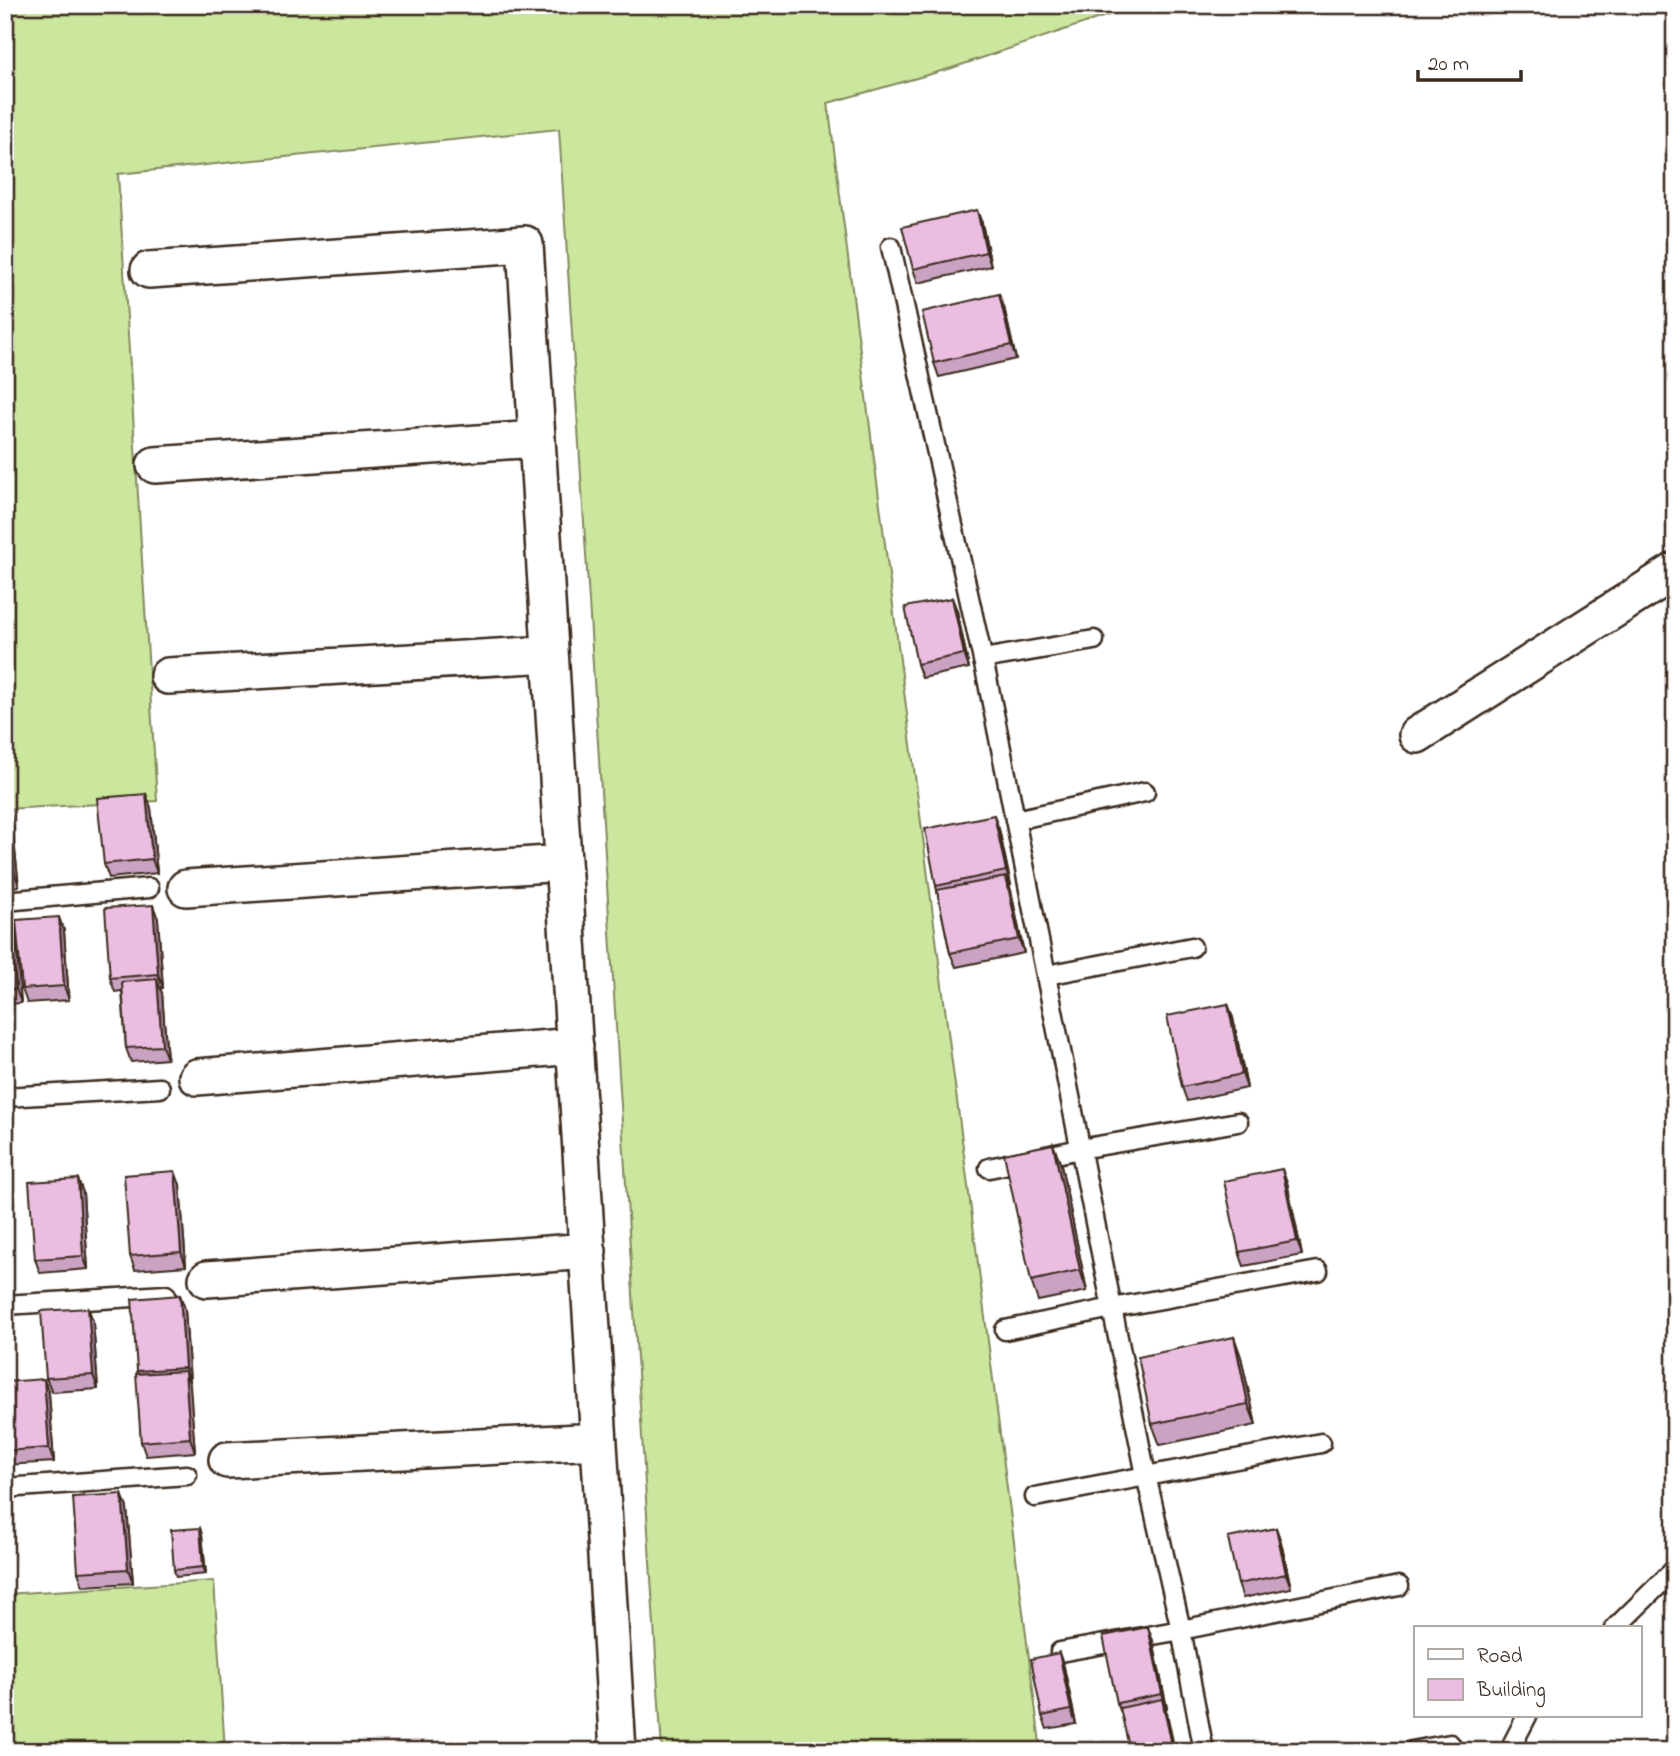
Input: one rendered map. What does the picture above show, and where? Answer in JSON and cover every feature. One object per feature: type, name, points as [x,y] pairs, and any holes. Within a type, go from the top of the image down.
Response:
[{"type":"street","points":[[149,270],[525,244],[618,1751]]},
{"type":"street","points":[[155,466],[537,439]]},
{"type":"street","points":[[1417,736],[1675,571]]},
{"type":"street","points":[[167,676],[550,654]]},
{"type":"street","points":[[186,888],[563,863]]},
{"type":"street","points":[[197,1077],[575,1046]]},
{"type":"street","points":[[207,1279],[588,1251]]},
{"type":"street","points":[[227,1460],[599,1441]]},
{"type":"lane","points":[[891,247],[983,659],[1112,1308],[1204,1751]]},
{"type":"lane","points":[[983,659],[1094,640]]},
{"type":"lane","points":[[1015,820],[1145,792]]},
{"type":"lane","points":[[5,901],[149,888]]},
{"type":"lane","points":[[1046,975],[1192,947]]},
{"type":"lane","points":[[5,1097],[160,1088]]},
{"type":"lane","points":[[989,1168],[1080,1149],[1238,1122]]},
{"type":"lane","points":[[1005,1330],[1318,1270]]},
{"type":"lane","points":[[5,1305],[166,1295]]},
{"type":"lane","points":[[1035,1497],[1321,1443]]},
{"type":"lane","points":[[5,1488],[187,1475]]},
{"type":"lane","points":[[1617,1626],[1675,1569]]},
{"type":"lane","points":[[1060,1652],[1399,1586]]},
{"type":"lane","points":[[1513,1751],[1513,1743],[1526,1718]]},
{"type":"lane","points":[[1412,1751],[1450,1744]]},
{"type":"green space","points":[[5,5],[1138,5],[952,68],[828,103],[1041,1751],[662,1751],[559,129],[118,174],[157,801],[5,809]]},
{"type":"green space","points":[[214,1581],[225,1751],[5,1751],[5,1594]]},
{"type":"building","points":[[977,210],[986,252],[913,269],[902,227]]},
{"type":"building","points":[[999,294],[1011,345],[934,363],[922,312]]},
{"type":"building","points":[[952,598],[964,654],[917,664],[905,607]]},
{"type":"building","points":[[146,794],[152,859],[104,864],[97,798]]},
{"type":"building","points":[[5,801],[14,872],[5,873]]},
{"type":"building","points":[[994,815],[1006,871],[936,886],[925,829]]},
{"type":"building","points":[[1006,877],[1019,939],[950,953],[937,890]]},
{"type":"building","points":[[153,905],[158,974],[110,978],[105,908]]},
{"type":"building","points":[[5,911],[10,911],[16,989],[5,990]]},
{"type":"building","points":[[59,917],[64,986],[22,989],[16,920]]},
{"type":"building","points":[[157,979],[162,1046],[126,1048],[122,982]]},
{"type":"building","points":[[1228,1004],[1242,1074],[1182,1087],[1167,1016]]},
{"type":"building","points":[[1053,1144],[1080,1270],[1031,1281],[1004,1154]]},
{"type":"building","points":[[1282,1169],[1297,1241],[1239,1252],[1224,1181]]},
{"type":"building","points":[[175,1171],[181,1252],[130,1256],[124,1175]]},
{"type":"building","points":[[78,1179],[83,1256],[35,1259],[29,1182]]},
{"type":"building","points":[[180,1295],[185,1368],[137,1371],[132,1299]]},
{"type":"building","points":[[88,1308],[93,1375],[46,1378],[41,1311]]},
{"type":"building","points":[[1234,1337],[1248,1404],[1152,1424],[1138,1357]]},
{"type":"building","points":[[185,1371],[190,1438],[141,1442],[136,1374]]},
{"type":"building","points":[[44,1379],[49,1448],[5,1451],[5,1382]]},
{"type":"building","points":[[122,1494],[128,1569],[78,1572],[73,1497]]},
{"type":"building","points":[[200,1528],[203,1567],[174,1570],[171,1530]]},
{"type":"building","points":[[1276,1528],[1286,1574],[1238,1584],[1228,1538]]},
{"type":"building","points":[[1148,1627],[1162,1694],[1117,1703],[1103,1636]]},
{"type":"building","points":[[1059,1653],[1071,1710],[1042,1716],[1031,1659]]},
{"type":"building","points":[[1162,1699],[1173,1751],[1130,1751],[1120,1708]]}]
